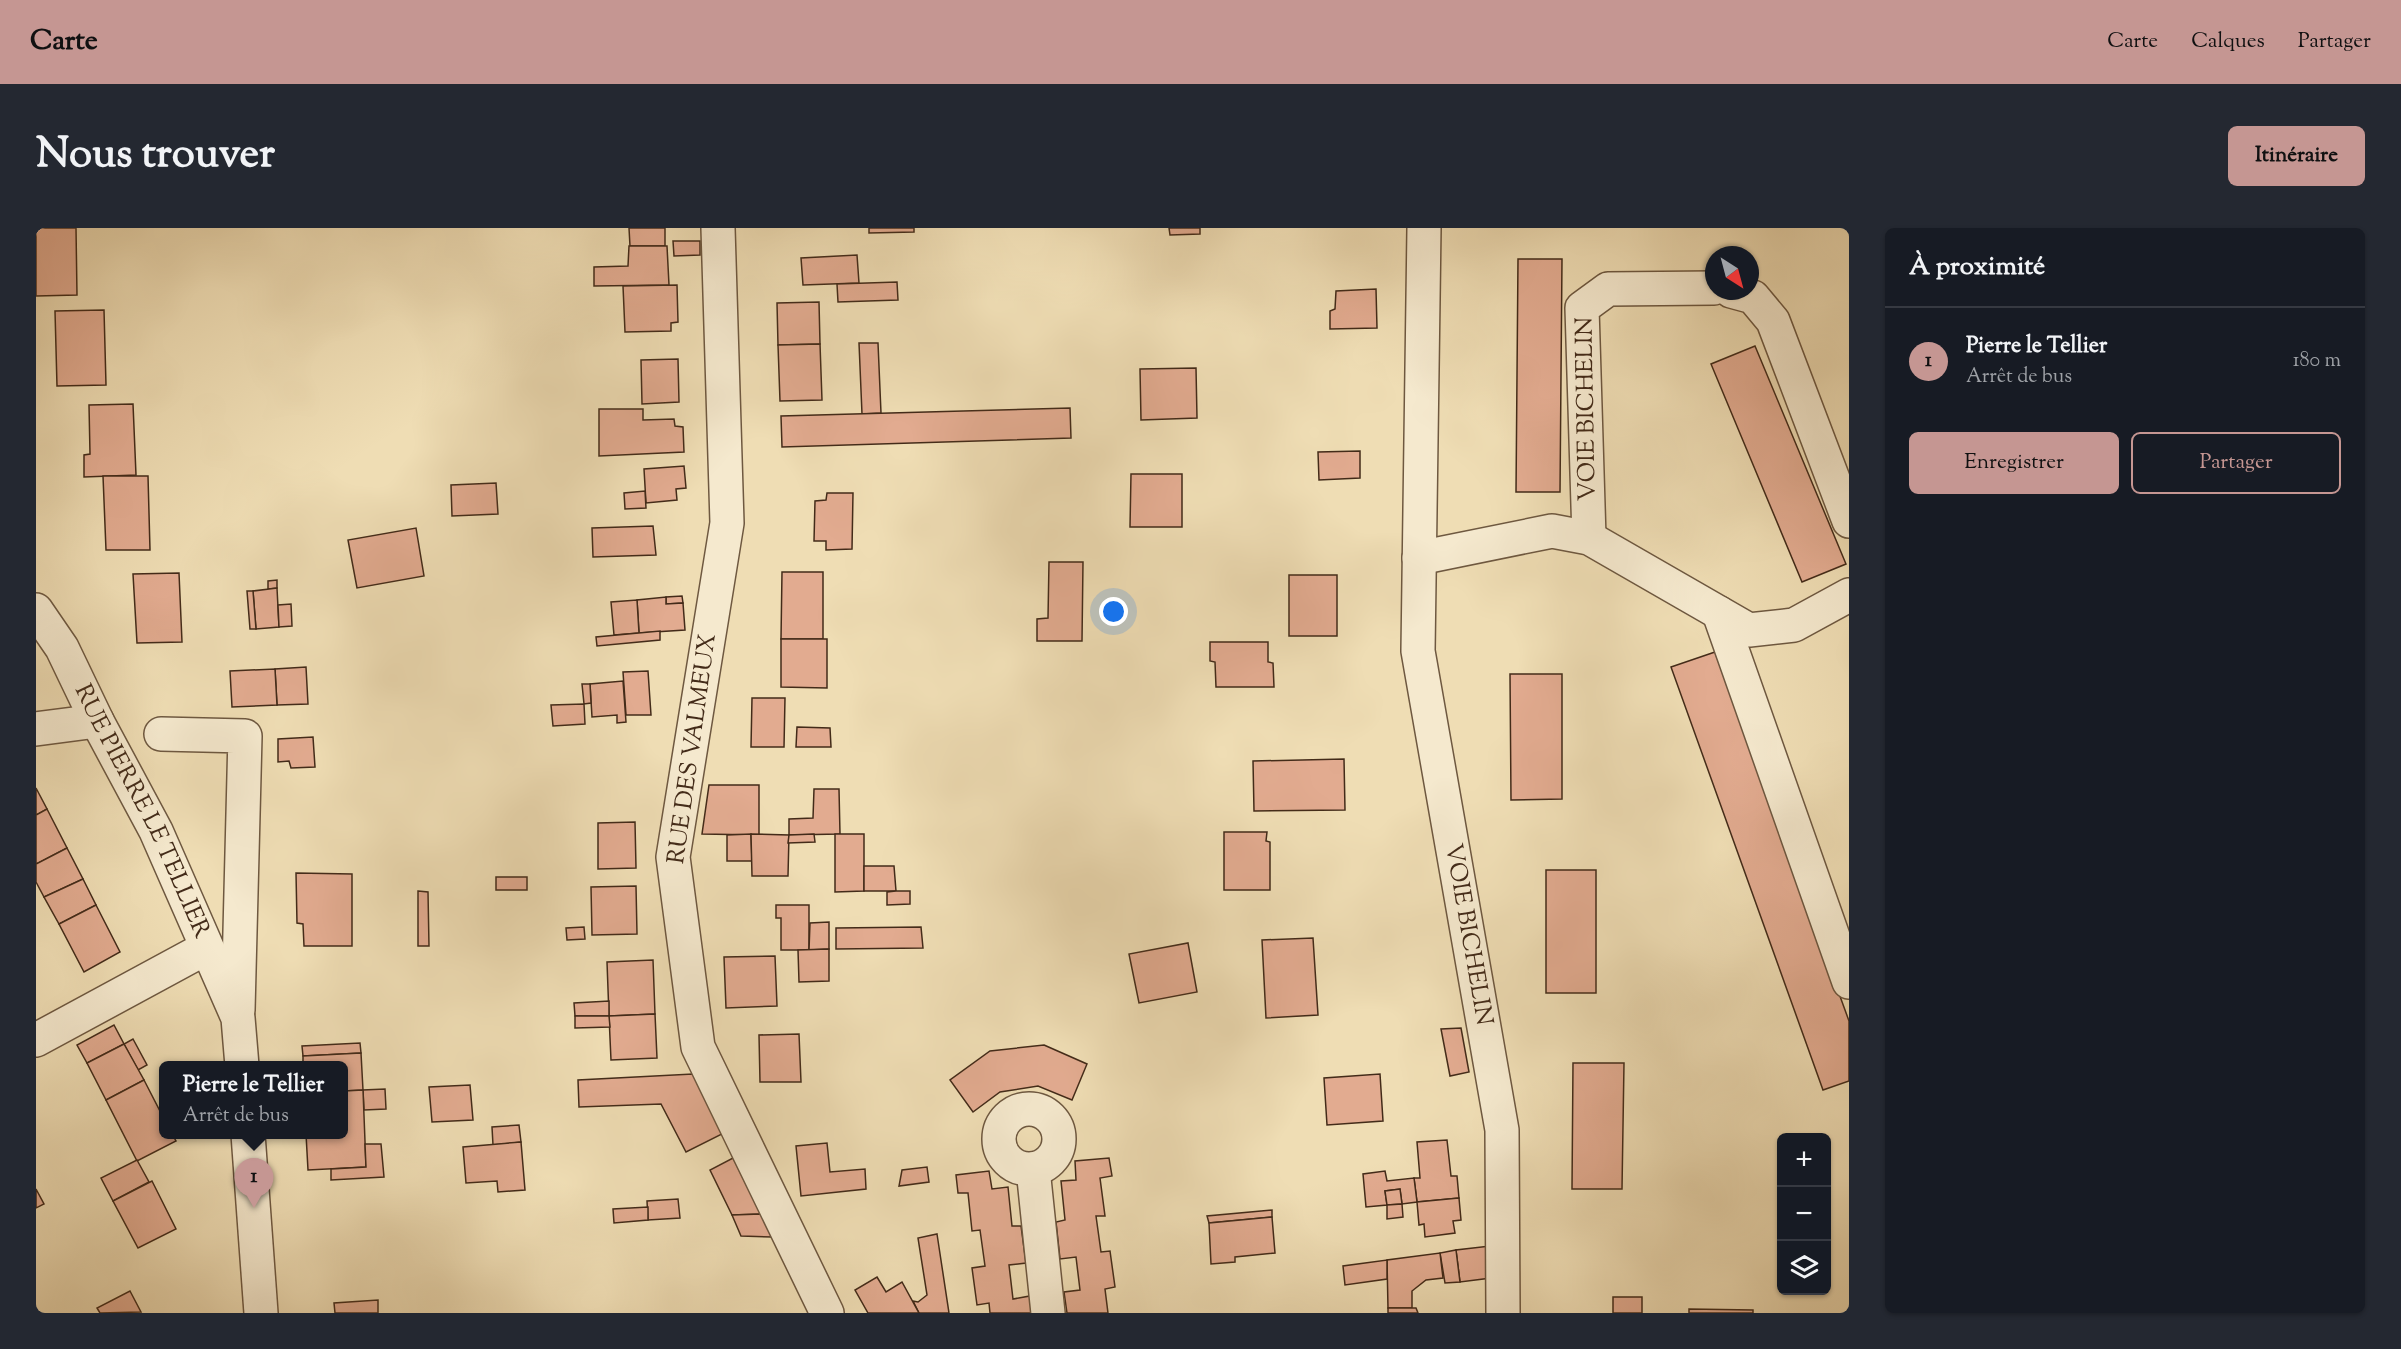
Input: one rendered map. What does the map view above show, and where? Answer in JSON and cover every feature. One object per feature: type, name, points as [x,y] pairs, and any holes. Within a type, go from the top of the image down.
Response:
[{"type":"street","name":"RUE DES VALMEUX","points":[[718,228],[727,522],[673,857],[698,1047],[827,1313]]},
{"type":"street","name":"VOIE BICHELIN","points":[[1424,228],[1418,651],[1502,1130],[1503,1313]]},
{"type":"street","name":"VOIE BICHELIN","points":[[1588,538],[1582,308],[1608,289],[1705,288]]},
{"type":"street","points":[[1756,300],[1773,321],[1849,520]]},
{"type":"street","name":"VOIE BICHELIN","points":[[1419,558],[1552,531],[1588,538],[1749,630],[1794,625],[1849,595]]},
{"type":"street","name":"RUE PIERRE LE TELLIER","points":[[36,610],[62,648],[97,721],[156,831],[238,1018]]},
{"type":"street","points":[[1719,613],[1849,981]]},
{"type":"street","points":[[36,729],[97,721]]},
{"type":"street","name":"RUE PIERRE LE TELLIER","points":[[161,734],[244,736],[238,1018],[242,1061]]},
{"type":"street","points":[[36,1040],[206,948]]},
{"type":"street","points":[[248,1139],[261,1313]]},
{"type":"street","points":[[1033,1169],[1048,1313]]},
{"type":"building","points":[[36,228],[76,228],[77,295],[36,296]]},
{"type":"building","points":[[629,228],[665,228],[665,246],[630,246]]},
{"type":"building","points":[[869,228],[914,228],[914,232],[869,233]]},
{"type":"building","points":[[1169,228],[1200,228],[1200,234],[1170,235]]},
{"type":"building","points":[[673,241],[700,241],[700,255],[674,256]]},
{"type":"building","points":[[629,246],[667,246],[669,285],[594,286],[594,267],[628,266]]},
{"type":"building","points":[[857,255],[859,283],[803,285],[801,258]]},
{"type":"building","points":[[1518,259],[1562,259],[1560,492],[1516,492]]},
{"type":"building","points":[[897,282],[898,300],[838,302],[837,284]]},
{"type":"building","points":[[677,285],[678,322],[671,323],[671,331],[625,332],[623,286]]},
{"type":"building","points":[[1376,289],[1377,328],[1330,329],[1330,311],[1335,309],[1336,291]]},
{"type":"building","points":[[819,302],[820,344],[778,345],[777,303]]},
{"type":"building","points":[[104,310],[106,385],[57,386],[55,311]]},
{"type":"building","points":[[859,343],[878,343],[881,413],[862,414]]},
{"type":"building","points":[[820,344],[822,400],[780,401],[778,345]]},
{"type":"building","points":[[1755,346],[1846,564],[1802,582],[1711,364]]},
{"type":"building","points":[[678,359],[679,402],[642,404],[641,360]]},
{"type":"building","points":[[1196,368],[1197,418],[1141,420],[1140,369]]},
{"type":"building","points":[[133,404],[136,475],[84,477],[84,455],[90,454],[89,405]]},
{"type":"building","points":[[1070,408],[1071,438],[782,447],[781,416]]},
{"type":"building","points":[[599,409],[643,409],[643,420],[674,419],[675,426],[683,427],[684,452],[599,456]]},
{"type":"building","points":[[1360,451],[1360,478],[1319,480],[1318,452]]},
{"type":"building","points":[[684,466],[686,488],[676,489],[677,500],[646,503],[644,469]]},
{"type":"building","points":[[1131,474],[1182,474],[1182,527],[1130,527]]},
{"type":"building","points":[[103,476],[148,476],[150,550],[106,550]]},
{"type":"building","points":[[496,483],[498,514],[452,516],[451,485]]},
{"type":"building","points":[[645,491],[646,508],[625,509],[624,493]]},
{"type":"building","points":[[827,493],[853,493],[852,549],[826,550],[826,541],[814,541],[815,501],[826,500]]},
{"type":"building","points":[[653,526],[656,555],[593,557],[592,528]]},
{"type":"building","points":[[416,528],[424,576],[357,588],[348,540]]},
{"type":"building","points":[[1049,562],[1083,562],[1082,641],[1037,641],[1037,619],[1048,618]]},
{"type":"building","points":[[782,572],[823,572],[823,639],[781,639]]},
{"type":"building","points":[[179,573],[182,642],[137,643],[133,574]]},
{"type":"building","points":[[1289,575],[1337,575],[1337,636],[1289,636]]},
{"type":"building","points":[[277,580],[277,588],[268,589],[268,581]]},
{"type":"building","points":[[277,588],[279,627],[256,629],[253,591]]},
{"type":"building","points":[[247,591],[253,591],[256,629],[250,629]]},
{"type":"building","points":[[682,596],[683,603],[666,604],[666,597]]},
{"type":"building","points":[[666,597],[666,604],[683,603],[685,630],[639,633],[637,600]]},
{"type":"building","points":[[637,600],[639,633],[614,635],[611,602]]},
{"type":"building","points":[[291,604],[292,626],[279,627],[278,605]]},
{"type":"building","points":[[660,631],[660,640],[597,646],[596,637]]},
{"type":"building","points":[[781,639],[827,639],[827,688],[781,687]]},
{"type":"building","points":[[1210,642],[1268,642],[1268,662],[1273,663],[1274,687],[1216,687],[1215,662],[1210,661]]},
{"type":"building","points":[[1715,652],[1849,1021],[1849,1081],[1823,1090],[1671,667]]},
{"type":"building","points":[[306,667],[308,704],[277,705],[275,669]]},
{"type":"building","points":[[275,669],[277,705],[232,707],[230,671]]},
{"type":"building","points":[[648,671],[651,715],[626,715],[623,672]]},
{"type":"building","points":[[1510,674],[1562,674],[1562,799],[1511,800]]},
{"type":"building","points":[[623,681],[626,722],[617,723],[617,715],[592,717],[590,684]]},
{"type":"building","points":[[582,684],[590,684],[591,703],[584,704]]},
{"type":"building","points":[[752,698],[785,698],[784,747],[751,747]]},
{"type":"building","points":[[584,704],[585,724],[553,726],[551,705]]},
{"type":"building","points":[[797,727],[830,728],[831,747],[796,747]]},
{"type":"building","points":[[313,737],[315,767],[291,768],[289,761],[278,762],[278,739]]},
{"type":"building","points":[[1344,759],[1345,810],[1254,811],[1253,761]]},
{"type":"building","points":[[709,785],[759,785],[759,835],[702,834]]},
{"type":"building","points":[[36,788],[47,809],[36,815]]},
{"type":"building","points":[[814,789],[839,789],[840,834],[789,835],[789,819],[813,818]]},
{"type":"building","points":[[47,809],[67,848],[36,864],[36,815]]},
{"type":"building","points":[[635,822],[636,868],[598,869],[598,823]]},
{"type":"building","points":[[1224,832],[1267,832],[1266,841],[1270,842],[1270,890],[1224,890]]},
{"type":"building","points":[[751,834],[752,861],[727,861],[727,835]]},
{"type":"building","points":[[751,834],[789,835],[788,876],[752,876]]},
{"type":"building","points":[[814,834],[815,842],[788,843],[789,835]]},
{"type":"building","points":[[835,834],[864,834],[864,891],[835,892]]},
{"type":"building","points":[[67,848],[83,879],[44,897],[36,882],[36,864]]},
{"type":"building","points":[[864,866],[894,866],[896,891],[864,891]]},
{"type":"building","points":[[1546,870],[1596,870],[1596,993],[1546,993]]},
{"type":"building","points":[[296,873],[352,874],[352,946],[304,946],[303,924],[297,923]]},
{"type":"building","points":[[496,877],[527,877],[527,890],[496,890]]},
{"type":"building","points":[[83,879],[96,905],[59,924],[44,897]]},
{"type":"building","points":[[636,886],[637,934],[592,935],[591,887]]},
{"type":"building","points":[[418,891],[428,892],[429,946],[418,946]]},
{"type":"building","points":[[910,891],[910,904],[887,905],[887,892]]},
{"type":"building","points":[[96,905],[120,952],[84,972],[59,924]]},
{"type":"building","points":[[776,905],[809,905],[809,950],[781,950],[781,918],[776,918]]},
{"type":"building","points":[[829,922],[829,949],[809,950],[810,923]]},
{"type":"building","points":[[584,927],[585,939],[567,940],[566,928]]},
{"type":"building","points":[[921,927],[923,948],[836,949],[836,928]]},
{"type":"building","points":[[1313,938],[1318,1015],[1266,1018],[1262,940]]},
{"type":"building","points":[[1188,943],[1197,992],[1139,1003],[1129,954]]},
{"type":"building","points":[[829,949],[829,981],[799,982],[798,950]]},
{"type":"building","points":[[775,956],[777,1006],[726,1008],[724,957]]},
{"type":"building","points":[[653,960],[655,1014],[609,1016],[607,962]]},
{"type":"building","points":[[609,1001],[609,1016],[575,1016],[574,1003]]},
{"type":"building","points":[[655,1014],[657,1058],[611,1060],[609,1016]]},
{"type":"building","points":[[575,1016],[609,1016],[610,1027],[575,1028]]},
{"type":"building","points":[[114,1025],[124,1044],[87,1063],[77,1045]]},
{"type":"building","points":[[1461,1028],[1469,1072],[1450,1076],[1441,1029]]},
{"type":"building","points":[[799,1034],[801,1082],[760,1082],[759,1035]]},
{"type":"building","points":[[133,1039],[147,1065],[138,1070],[124,1044]]},
{"type":"building","points":[[360,1043],[361,1053],[303,1056],[302,1046]]},
{"type":"building","points":[[124,1044],[144,1080],[106,1100],[87,1063]]},
{"type":"building","points":[[1044,1045],[1087,1064],[1072,1100],[1038,1086],[1000,1092],[973,1112],[950,1080],[990,1051]]},
{"type":"building","points":[[361,1053],[363,1090],[348,1091],[348,1061],[303,1061],[303,1056]]},
{"type":"building","points":[[1573,1063],[1624,1063],[1622,1189],[1572,1189]]},
{"type":"building","points":[[693,1074],[722,1134],[686,1152],[661,1104],[579,1107],[578,1080]]},
{"type":"building","points":[[1380,1074],[1383,1121],[1327,1125],[1324,1078]]},
{"type":"building","points":[[144,1080],[159,1109],[159,1139],[175,1139],[176,1141],[137,1161],[106,1100]]},
{"type":"building","points":[[470,1085],[473,1120],[432,1122],[429,1087]]},
{"type":"building","points":[[385,1089],[386,1109],[364,1110],[363,1090]]},
{"type":"building","points":[[363,1090],[366,1167],[308,1170],[306,1139],[348,1139],[348,1091]]},
{"type":"building","points":[[519,1125],[521,1142],[493,1145],[492,1127]]},
{"type":"building","points":[[1447,1140],[1451,1176],[1457,1176],[1459,1198],[1417,1202],[1414,1178],[1420,1178],[1417,1142]]},
{"type":"building","points":[[521,1142],[525,1190],[498,1192],[497,1181],[466,1183],[463,1147]]},
{"type":"building","points":[[827,1143],[830,1172],[865,1169],[866,1189],[801,1196],[796,1146]]},
{"type":"building","points":[[365,1144],[381,1144],[384,1177],[331,1180],[331,1169],[366,1167]]},
{"type":"building","points":[[733,1158],[761,1214],[732,1215],[710,1170]]},
{"type":"building","points":[[1109,1158],[1112,1176],[1100,1178],[1105,1216],[1096,1216],[1101,1252],[1110,1251],[1115,1287],[1105,1289],[1108,1313],[1067,1313],[1064,1292],[1080,1290],[1076,1257],[1060,1259],[1056,1222],[1065,1220],[1061,1181],[1076,1180],[1075,1161]]},
{"type":"building","points":[[137,1160],[149,1182],[113,1201],[101,1178]]},
{"type":"building","points":[[927,1167],[929,1182],[899,1186],[902,1170]]},
{"type":"building","points":[[989,1171],[992,1189],[1008,1187],[1012,1226],[1021,1226],[1026,1263],[1009,1265],[1013,1299],[1030,1296],[1032,1313],[990,1313],[989,1303],[977,1305],[972,1268],[985,1266],[980,1230],[972,1231],[968,1193],[958,1193],[956,1175]]},
{"type":"building","points":[[1385,1171],[1387,1181],[1414,1178],[1417,1202],[1402,1204],[1400,1189],[1385,1191],[1387,1205],[1366,1207],[1363,1174]]},
{"type":"building","points":[[152,1181],[176,1229],[138,1248],[113,1201]]},
{"type":"building","points":[[36,1189],[44,1204],[36,1208]]},
{"type":"building","points":[[1400,1189],[1402,1204],[1387,1205],[1385,1191]]},
{"type":"building","points":[[1459,1198],[1461,1220],[1453,1221],[1455,1233],[1425,1237],[1424,1224],[1419,1225],[1417,1202]]},
{"type":"building","points":[[678,1199],[680,1218],[648,1220],[647,1201]]},
{"type":"building","points":[[1402,1204],[1403,1217],[1387,1219],[1387,1205]]},
{"type":"building","points":[[648,1207],[648,1220],[614,1223],[613,1209]]},
{"type":"building","points":[[1272,1210],[1272,1217],[1209,1223],[1207,1216]]},
{"type":"building","points":[[761,1214],[772,1237],[741,1236],[732,1215]]},
{"type":"building","points":[[1272,1217],[1275,1253],[1235,1257],[1235,1262],[1211,1264],[1209,1223]]},
{"type":"building","points":[[937,1234],[949,1313],[919,1313],[913,1301],[918,1302],[927,1295],[918,1238]]},
{"type":"building","points":[[1490,1246],[1491,1278],[1460,1282],[1456,1250]]},
{"type":"building","points":[[1456,1250],[1460,1282],[1445,1283],[1440,1253]]},
{"type":"building","points":[[1440,1253],[1443,1278],[1426,1280],[1412,1291],[1412,1308],[1388,1308],[1387,1260]]},
{"type":"building","points":[[1387,1260],[1387,1279],[1345,1285],[1343,1266]]},
{"type":"building","points":[[877,1277],[886,1292],[902,1282],[919,1313],[868,1313],[855,1290]]},
{"type":"building","points":[[130,1291],[141,1312],[100,1313],[97,1308]]},
{"type":"building","points":[[1613,1297],[1642,1297],[1642,1313],[1613,1313]]},
{"type":"building","points":[[378,1300],[378,1313],[335,1313],[334,1303]]},
{"type":"building","points":[[1388,1308],[1416,1308],[1418,1313],[1388,1313]]},
{"type":"building","points":[[1689,1309],[1753,1310],[1753,1313],[1689,1313]]},
{"type":"place","name":"Pierre le Tellier","points":[[254,1208]]}]
